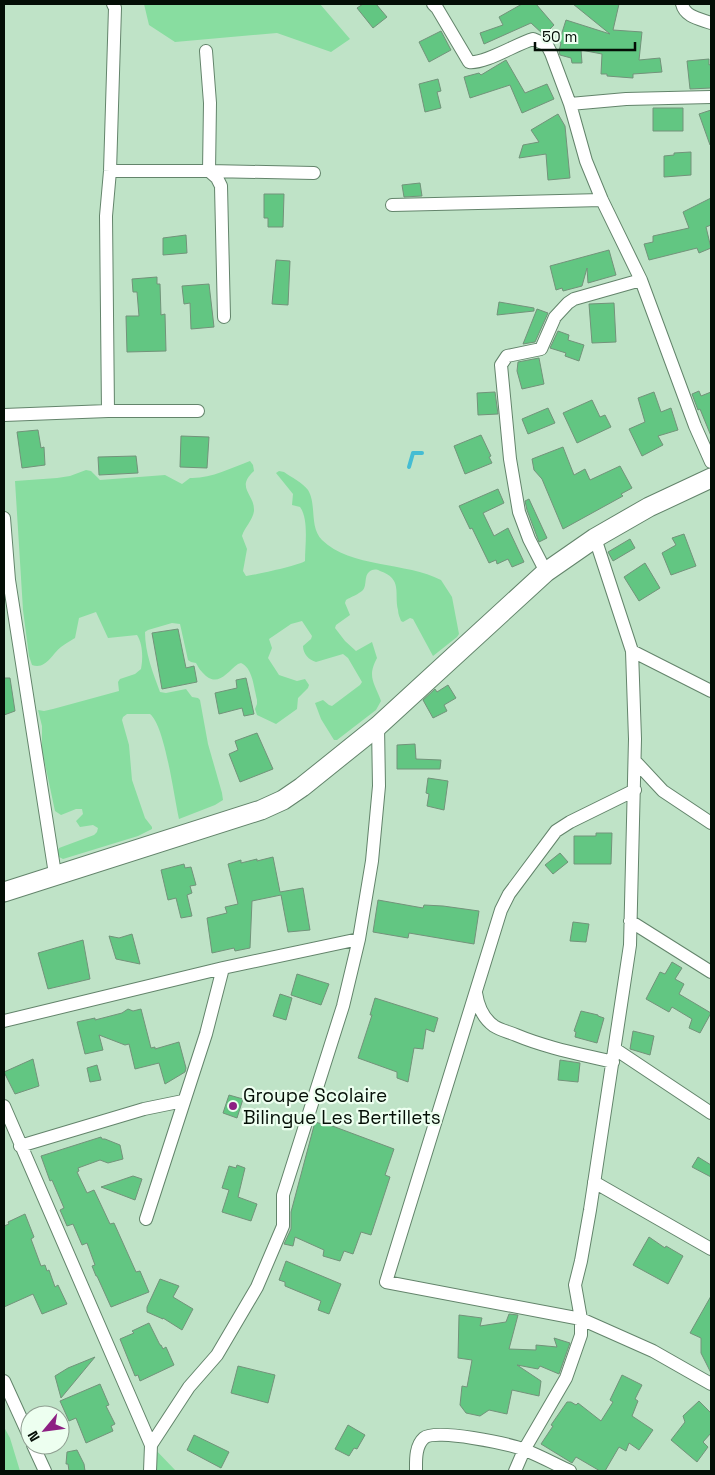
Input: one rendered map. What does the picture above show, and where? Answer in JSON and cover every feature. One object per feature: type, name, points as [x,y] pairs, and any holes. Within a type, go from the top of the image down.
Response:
[{"type":"main road","points":[[4,892],[55,874],[261,810],[283,800],[378,726],[546,572],[595,538],[649,507],[711,478]]},
{"type":"street","points":[[108,410],[106,216],[110,171],[113,4]]},
{"type":"street","points":[[433,4],[469,62],[533,40],[546,45],[551,53],[570,104],[581,148],[602,200],[641,280],[695,426],[711,462]]},
{"type":"street","points":[[682,4],[683,9],[689,15],[711,23]]},
{"type":"street","points":[[206,52],[210,103],[209,170],[217,178],[221,186],[224,317]]},
{"type":"street","points":[[570,104],[626,99],[711,97]]},
{"type":"street","points":[[110,171],[209,170],[314,173]]},
{"type":"street","points":[[392,205],[602,200]]},
{"type":"street","points":[[546,572],[529,539],[519,512],[508,442],[501,365],[507,356],[541,349],[555,317],[574,299],[641,280]]},
{"type":"street","points":[[4,415],[108,410],[198,411]]},
{"type":"street","points":[[4,518],[6,581],[55,874]]},
{"type":"street","points":[[515,1471],[524,1450],[566,1378],[581,1335],[581,1319],[574,1285],[581,1261],[630,945],[635,790],[632,651],[595,538]]},
{"type":"street","points":[[632,651],[711,691]]},
{"type":"street","points":[[151,1445],[189,1387],[217,1356],[257,1287],[283,1226],[283,1195],[343,1006],[359,940],[372,861],[379,786],[378,726]]},
{"type":"street","points":[[635,761],[662,791],[711,823]]},
{"type":"street","points":[[635,790],[570,822],[556,831],[509,894],[501,910],[386,1282],[581,1319],[653,1351],[711,1384]]},
{"type":"street","points":[[630,921],[711,972]]},
{"type":"street","points":[[4,1021],[223,968],[359,940]]},
{"type":"street","points":[[146,1220],[206,1034],[223,968]]},
{"type":"street","points":[[476,990],[477,1002],[487,1019],[495,1027],[541,1045],[614,1055],[711,1114]]},
{"type":"street","points":[[20,1146],[144,1108],[183,1101]]},
{"type":"street","points":[[4,1106],[151,1445],[150,1471]]},
{"type":"street","points":[[594,1182],[711,1249]]},
{"type":"street","points":[[4,1381],[20,1416]]},
{"type":"street","points":[[416,1471],[416,1458],[419,1446],[424,1438],[431,1434],[458,1436],[524,1450],[570,1471]]},
{"type":"street","points":[[38,1455],[45,1471]]},
{"type":"green space","points":[[144,4],[320,4],[350,39],[331,52],[277,33],[175,42],[149,25]]},
{"type":"green space","points":[[250,461],[254,471],[246,482],[246,487],[254,505],[254,511],[242,536],[247,549],[243,571],[246,576],[305,561],[305,518],[300,507],[292,505],[293,494],[276,473],[279,471],[284,472],[308,490],[311,496],[314,522],[318,535],[334,549],[348,556],[412,570],[441,580],[452,597],[459,634],[433,656],[413,619],[401,621],[395,582],[392,578],[377,570],[369,572],[363,590],[346,600],[345,603],[350,615],[336,625],[335,628],[356,651],[372,642],[377,658],[372,675],[381,701],[376,710],[337,740],[334,740],[321,719],[315,703],[323,700],[332,706],[362,682],[348,658],[343,654],[316,662],[307,656],[303,646],[312,636],[302,621],[291,624],[269,639],[272,648],[268,658],[279,675],[297,681],[305,679],[309,685],[298,698],[297,709],[276,724],[257,715],[255,709],[257,700],[251,674],[241,663],[219,679],[211,679],[203,673],[196,663],[188,660],[180,624],[172,623],[148,630],[145,632],[146,648],[160,692],[166,693],[186,689],[192,697],[200,700],[208,744],[223,800],[179,819],[172,779],[160,732],[155,721],[150,714],[127,714],[122,720],[129,745],[132,780],[145,818],[152,829],[138,836],[63,859],[59,857],[57,852],[59,848],[94,835],[98,828],[93,825],[80,827],[76,821],[83,814],[82,809],[76,809],[61,815],[55,811],[42,750],[42,726],[38,710],[53,709],[119,691],[118,682],[120,679],[135,674],[141,669],[141,647],[137,635],[108,638],[96,612],[79,618],[75,638],[61,647],[48,661],[37,666],[32,665],[29,656],[23,610],[15,481],[70,476],[86,470],[91,471],[100,480],[165,475],[182,484],[190,478],[213,475]]},
{"type":"green space","points":[[4,1427],[10,1438],[20,1471],[4,1471]]},
{"type":"green space","points":[[151,1445],[176,1471],[155,1471]]},
{"type":"building","points":[[363,4],[376,4],[387,17],[373,28],[357,8]]},
{"type":"building","points":[[522,4],[536,4],[554,25],[544,35],[531,23],[484,44],[480,33],[503,25],[499,17]]},
{"type":"building","points":[[573,4],[619,4],[613,30],[642,32],[639,60],[660,58],[662,72],[633,74],[633,78],[607,76],[607,74],[601,74],[602,54],[581,50],[582,63],[572,63],[571,58],[560,55],[561,43],[559,42],[566,20],[610,34]]},
{"type":"building","points":[[441,31],[451,50],[429,62],[419,42]]},
{"type":"building","points":[[709,59],[709,65],[711,64],[711,88],[690,89],[687,61]]},
{"type":"building","points":[[506,60],[525,93],[547,84],[554,99],[522,113],[510,85],[470,98],[464,77],[479,73],[481,75]]},
{"type":"building","points":[[438,79],[441,91],[437,92],[441,108],[425,112],[419,84]]},
{"type":"building","points":[[653,108],[683,108],[683,131],[653,131]]},
{"type":"building","points":[[711,110],[711,145],[710,145],[699,114]]},
{"type":"building","points":[[558,114],[565,126],[570,178],[548,180],[546,154],[519,158],[523,145],[539,142],[531,130]]},
{"type":"building","points":[[691,152],[691,175],[664,177],[664,156],[674,155],[674,153]]},
{"type":"building","points":[[420,183],[422,196],[404,197],[402,185]]},
{"type":"building","points":[[264,194],[284,194],[283,227],[268,227],[268,218],[264,218]]},
{"type":"building","points":[[711,198],[711,225],[706,227],[711,248],[699,253],[697,248],[649,260],[644,244],[653,242],[653,236],[689,228],[683,212]]},
{"type":"building","points":[[186,235],[187,253],[163,255],[163,238]]},
{"type":"building","points":[[609,250],[616,275],[588,283],[587,268],[582,286],[563,291],[562,288],[556,290],[550,266]]},
{"type":"building","points":[[276,260],[290,261],[288,305],[272,304]]},
{"type":"building","points":[[157,277],[157,284],[160,284],[161,315],[165,314],[166,351],[127,352],[126,316],[139,316],[137,292],[133,292],[132,279]]},
{"type":"building","points":[[209,284],[214,327],[191,329],[190,303],[184,304],[182,286]]},
{"type":"building","points":[[499,302],[534,308],[534,311],[497,315]]},
{"type":"building","points":[[614,303],[616,342],[592,343],[589,304]]},
{"type":"building","points":[[537,309],[548,313],[535,342],[523,344]]},
{"type":"building","points":[[558,331],[569,335],[568,340],[584,345],[579,361],[565,356],[566,353],[550,348]]},
{"type":"building","points":[[539,358],[544,384],[522,389],[517,371],[518,362]]},
{"type":"building","points":[[699,391],[701,396],[711,392],[711,436],[692,394]]},
{"type":"building","points":[[495,392],[498,414],[478,415],[477,393]]},
{"type":"building","points":[[654,392],[661,412],[671,408],[678,430],[658,436],[663,445],[642,456],[629,429],[645,422],[638,398]]},
{"type":"building","points":[[592,400],[600,417],[605,415],[611,427],[577,443],[563,413]]},
{"type":"building","points":[[548,408],[555,423],[528,434],[522,419]]},
{"type":"building","points":[[38,430],[41,448],[44,447],[45,465],[22,468],[17,432]]},
{"type":"building","points":[[481,435],[491,456],[489,457],[492,463],[465,474],[454,446]]},
{"type":"building","points":[[181,436],[209,437],[207,468],[180,467]]},
{"type":"building","points":[[563,447],[574,475],[585,469],[590,480],[620,466],[632,488],[621,494],[623,496],[563,529],[542,479],[534,470],[532,459]]},
{"type":"building","points":[[136,456],[138,473],[99,475],[98,457]]},
{"type":"building","points":[[498,489],[504,503],[483,513],[494,536],[508,528],[524,562],[512,567],[508,559],[497,564],[496,560],[489,563],[459,506]]},
{"type":"building","points":[[529,499],[547,538],[539,542],[527,510],[525,501]]},
{"type":"building","points":[[684,534],[696,566],[671,575],[662,553],[676,545],[672,538]]},
{"type":"building","points":[[630,539],[635,548],[613,561],[608,552]]},
{"type":"building","points":[[645,563],[660,588],[639,601],[624,577]]},
{"type":"building","points":[[178,629],[186,668],[194,666],[197,682],[162,689],[152,633]]},
{"type":"building","points":[[4,678],[10,678],[15,711],[4,715]]},
{"type":"building","points":[[246,678],[254,714],[244,716],[242,708],[219,714],[215,693],[237,688],[236,680]]},
{"type":"building","points":[[448,685],[456,698],[444,705],[447,711],[433,718],[423,700],[435,689],[437,692]]},
{"type":"building","points":[[257,733],[273,769],[240,782],[229,754],[238,750],[235,741]]},
{"type":"building","points":[[415,744],[416,759],[441,760],[440,769],[397,769],[397,745]]},
{"type":"building","points":[[428,778],[448,781],[444,810],[427,806],[429,794],[426,793]]},
{"type":"building","points":[[596,833],[612,833],[611,864],[574,864],[574,836],[596,836]]},
{"type":"building","points":[[560,853],[568,862],[553,874],[545,865]]},
{"type":"building","points":[[273,857],[280,892],[303,888],[310,930],[288,932],[281,895],[252,901],[250,948],[235,951],[234,948],[212,953],[207,918],[227,913],[225,907],[238,904],[228,864],[241,860],[241,863]]},
{"type":"building","points":[[184,864],[185,868],[191,867],[196,885],[190,886],[192,893],[187,895],[192,916],[181,918],[176,898],[168,900],[161,870]]},
{"type":"building","points":[[378,900],[423,908],[424,905],[443,906],[479,911],[474,944],[409,933],[408,938],[373,932]]},
{"type":"building","points":[[573,922],[589,924],[586,942],[570,941]]},
{"type":"building","points":[[132,934],[140,964],[116,959],[109,936],[119,938]]},
{"type":"building","points":[[83,940],[90,979],[48,989],[38,953]]},
{"type":"building","points":[[672,962],[682,968],[675,979],[684,984],[679,994],[711,1013],[700,1033],[689,1028],[692,1019],[672,1007],[669,1012],[646,999],[660,972],[665,974]]},
{"type":"building","points":[[297,974],[329,984],[321,1005],[291,995]]},
{"type":"building","points":[[280,994],[292,998],[286,1020],[273,1016]]},
{"type":"building","points":[[375,998],[438,1018],[434,1032],[426,1029],[423,1049],[414,1048],[408,1082],[397,1078],[397,1072],[358,1058],[372,1015],[370,1015]]},
{"type":"building","points":[[128,1009],[133,1011],[141,1009],[151,1048],[155,1047],[155,1049],[179,1042],[186,1068],[185,1072],[165,1084],[159,1063],[135,1069],[129,1044],[125,1045],[99,1035],[103,1050],[85,1054],[77,1022],[95,1018],[95,1020],[122,1013]]},
{"type":"building","points":[[581,1011],[604,1018],[597,1043],[575,1037],[576,1032],[574,1031]]},
{"type":"building","points":[[633,1031],[654,1036],[650,1055],[630,1049]]},
{"type":"building","points":[[33,1059],[39,1086],[15,1094],[4,1072]]},
{"type":"building","points":[[560,1060],[580,1063],[578,1082],[558,1080]]},
{"type":"building","points":[[97,1065],[101,1080],[90,1082],[87,1068]]},
{"type":"building","name":"Groupe Scolaire Bilingue Les Bertillets","points":[[229,1095],[243,1099],[237,1118],[223,1113]]},
{"type":"building","points":[[315,1122],[327,1124],[394,1149],[385,1175],[390,1177],[371,1235],[361,1232],[353,1254],[344,1251],[340,1261],[323,1256],[324,1250],[295,1237],[293,1246],[284,1244],[291,1229],[291,1212]]},
{"type":"building","points":[[101,1137],[120,1145],[123,1159],[108,1163],[100,1160],[78,1168],[79,1171],[77,1172],[87,1193],[94,1190],[110,1224],[114,1223],[136,1272],[140,1271],[149,1292],[111,1307],[92,1266],[95,1265],[87,1243],[82,1245],[73,1224],[67,1226],[60,1210],[64,1208],[52,1180],[50,1181],[41,1156]]},
{"type":"building","points":[[698,1157],[711,1165],[711,1177],[692,1167]]},
{"type":"building","points":[[237,1165],[245,1168],[238,1197],[257,1204],[251,1221],[222,1212],[229,1190],[222,1188],[229,1166],[236,1168]]},
{"type":"building","points":[[133,1176],[142,1179],[135,1200],[101,1187]]},
{"type":"building","points":[[25,1214],[34,1237],[31,1239],[41,1266],[45,1265],[47,1271],[49,1270],[55,1287],[58,1285],[67,1304],[42,1314],[33,1294],[4,1307],[4,1226]]},
{"type":"building","points":[[649,1237],[665,1248],[666,1246],[683,1256],[668,1284],[633,1265]]},
{"type":"building","points":[[286,1261],[341,1284],[329,1314],[318,1310],[321,1301],[285,1286],[285,1282],[279,1280]]},
{"type":"building","points":[[160,1279],[179,1286],[173,1297],[193,1309],[182,1330],[163,1318],[147,1312],[147,1307]]},
{"type":"building","points":[[711,1296],[711,1373],[701,1353],[701,1338],[690,1333]]},
{"type":"building","points":[[509,1314],[518,1315],[509,1349],[536,1350],[536,1345],[557,1347],[554,1338],[570,1343],[559,1374],[540,1366],[538,1369],[517,1365],[541,1381],[539,1396],[512,1390],[507,1414],[489,1410],[480,1416],[466,1413],[460,1405],[462,1386],[467,1387],[472,1360],[458,1358],[459,1315],[482,1318],[480,1326],[506,1322]]},
{"type":"building","points":[[149,1323],[160,1345],[163,1349],[166,1347],[174,1365],[140,1381],[138,1375],[135,1376],[120,1339],[134,1333],[132,1331]]},
{"type":"building","points":[[95,1357],[61,1398],[55,1376],[68,1368]]},
{"type":"building","points":[[238,1366],[275,1375],[268,1403],[231,1393]]},
{"type":"building","points":[[622,1375],[642,1385],[635,1399],[638,1401],[632,1416],[653,1430],[639,1450],[629,1443],[626,1451],[619,1447],[605,1471],[600,1471],[576,1457],[572,1463],[541,1444],[567,1402],[576,1405],[578,1403],[601,1421],[613,1402],[610,1400]]},
{"type":"building","points":[[100,1384],[109,1405],[106,1406],[115,1424],[111,1426],[113,1431],[86,1443],[76,1418],[70,1421],[70,1405],[62,1405],[60,1401]]},
{"type":"building","points":[[699,1401],[711,1413],[711,1433],[703,1442],[708,1447],[697,1462],[671,1440],[685,1422],[683,1416]]},
{"type":"building","points":[[348,1425],[365,1435],[357,1449],[354,1448],[349,1456],[335,1449]]},
{"type":"building","points":[[194,1435],[229,1452],[221,1468],[187,1450]]},
{"type":"building","points":[[77,1450],[84,1464],[85,1471],[69,1471],[68,1464],[66,1464],[67,1455],[70,1455],[70,1451]]},
{"type":"waterway","points":[[409,467],[413,453],[422,453]]},
{"type":"place","name":"Groupe Scolaire Bilingue Les Bertillets","points":[[233,1106]]}]
